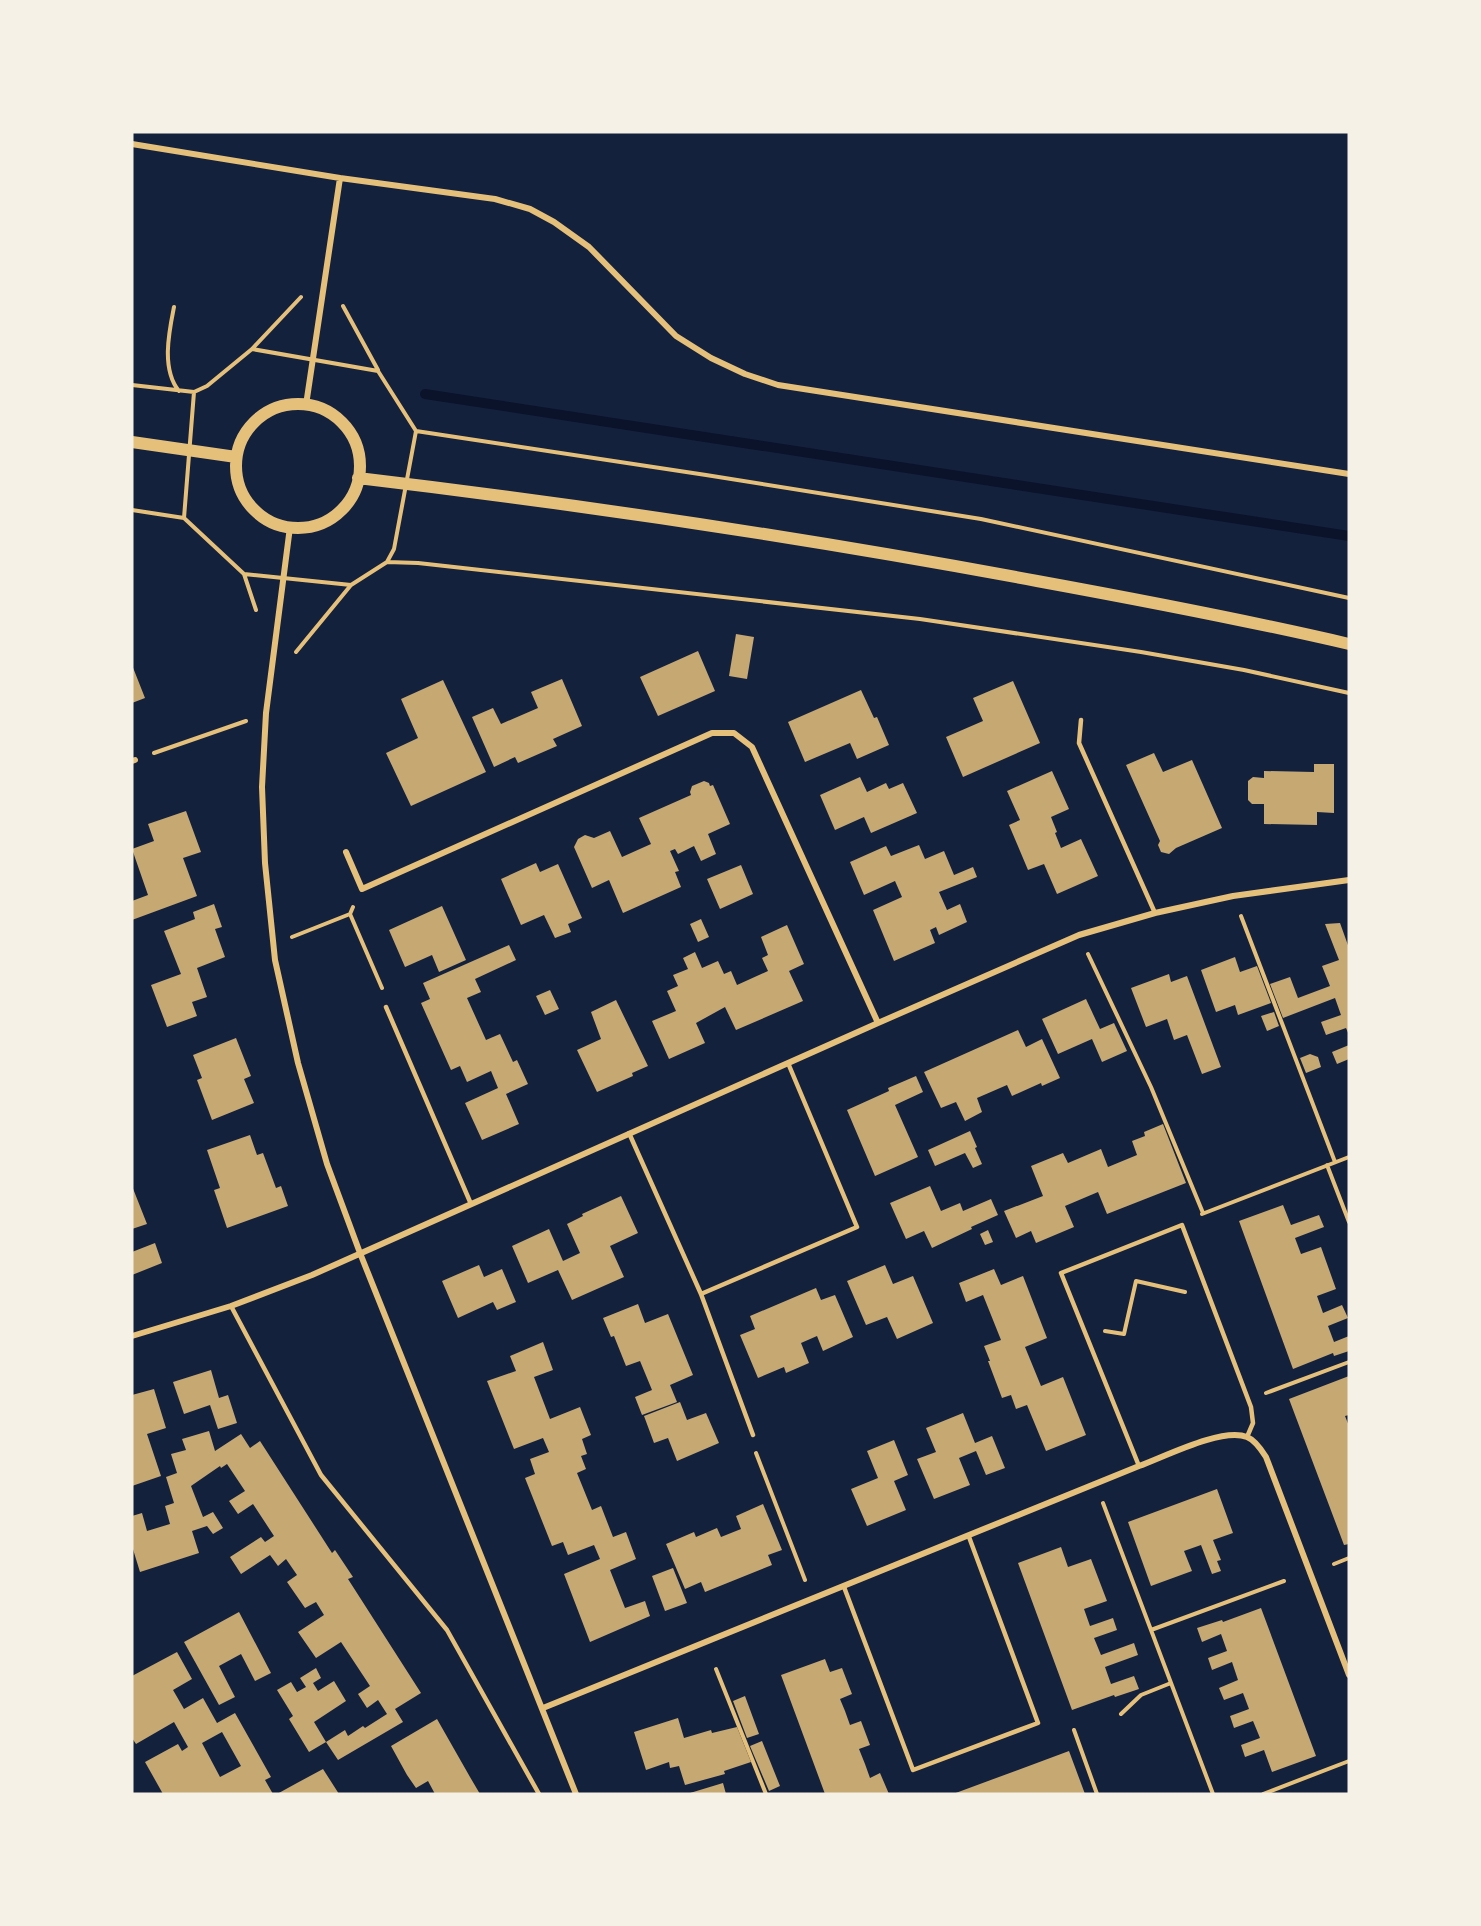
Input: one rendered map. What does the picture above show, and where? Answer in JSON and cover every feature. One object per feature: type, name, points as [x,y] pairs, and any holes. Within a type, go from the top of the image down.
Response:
[{"type":"main road","points":[[294,404],[306,405],[332,414],[346,428],[356,445],[360,464],[358,478],[348,502],[335,516],[317,525],[297,529],[278,525],[259,515],[245,499],[237,479],[236,457],[243,437],[256,420],[275,409],[294,404]]},
{"type":"main road","points":[[132,442],[236,457]]},
{"type":"main road","points":[[358,478],[872,550],[1099,592],[1349,644]]},
{"type":"street","points":[[132,144],[340,178],[495,199],[530,209],[554,222],[589,247],[676,336],[719,362],[778,385],[1349,474]]},
{"type":"street","points":[[306,405],[340,178]]},
{"type":"street","points":[[290,527],[266,713],[262,787],[265,863],[275,960],[298,1063],[327,1164],[360,1253],[576,1794]]},
{"type":"street","points":[[346,852],[362,889],[712,733],[734,733],[752,747],[878,1023]]},
{"type":"street","points":[[132,1336],[231,1306],[312,1275],[1079,936],[1155,913],[1233,896],[1349,880]]},
{"type":"street","points":[[543,1708],[1139,1466],[1218,1436],[1232,1434],[1247,1437],[1258,1445],[1266,1457],[1349,1675]]},
{"type":"lane","points":[[1081,720],[1079,743],[1155,913]]},
{"type":"lane","points":[[386,1007],[471,1204]]},
{"type":"lane","points":[[701,1294],[856,1227],[788,1063]]},
{"type":"lane","points":[[629,1133],[701,1294],[753,1435]]},
{"type":"lane","points":[[1139,1466],[1061,1273],[1182,1225],[1251,1407],[1252,1423],[1247,1437]]},
{"type":"lane","points":[[231,1306],[321,1475],[447,1630],[538,1794]]},
{"type":"lane","points":[[844,1587],[913,1770],[1038,1723],[969,1536]]},
{"type":"path","points":[[132,385],[194,392],[207,386],[252,349],[296,301],[325,275],[378,371],[416,431],[394,549],[387,562],[351,585],[313,634],[270,682]]},
{"type":"path","points":[[174,307],[168,357],[174,385],[179,391]]},
{"type":"path","points":[[252,349],[378,371]]},
{"type":"path","points":[[184,518],[194,392]]},
{"type":"path","points":[[416,431],[981,519],[1349,598]]},
{"type":"path","points":[[132,510],[184,518],[244,574],[351,585]]},
{"type":"path","points":[[387,562],[442,565],[920,619],[1164,656],[1244,670],[1349,693]]},
{"type":"path","points":[[134,760],[266,713]]},
{"type":"path","points":[[274,945],[350,914],[362,889]]},
{"type":"path","points":[[1233,896],[1335,1162]]},
{"type":"path","points":[[350,914],[382,989],[386,1007]]},
{"type":"path","points":[[1079,936],[1151,1087],[1203,1213]]},
{"type":"path","points":[[1182,1225],[1203,1213],[1349,1157]]},
{"type":"path","points":[[1328,1165],[1349,1222]]},
{"type":"path","points":[[1083,1326],[1124,1334],[1136,1281],[1209,1297]]},
{"type":"path","points":[[1248,1399],[1349,1362]]},
{"type":"path","points":[[753,1435],[754,1447],[813,1599]]},
{"type":"path","points":[[1096,1484],[1213,1794]]},
{"type":"path","points":[[1334,1564],[1349,1558]]},
{"type":"path","points":[[1151,1630],[1284,1581]]},
{"type":"path","points":[[716,1668],[766,1794]]},
{"type":"path","points":[[1121,1714],[1141,1695],[1171,1683]]},
{"type":"path","points":[[1074,1730],[1097,1794]]},
{"type":"path","points":[[1263,1794],[1349,1761]]},
{"type":"building","points":[[736,634],[754,637],[747,679],[729,676]]},
{"type":"building","points":[[698,651],[715,691],[658,716],[640,677]]},
{"type":"building","points":[[132,665],[145,698],[132,703]]},
{"type":"building","points":[[562,679],[582,726],[553,739],[557,746],[518,763],[515,757],[494,767],[472,717],[493,708],[501,724],[538,708],[531,692]]},
{"type":"building","points":[[443,680],[486,772],[411,806],[386,753],[418,738],[401,699]]},
{"type":"building","points":[[1013,681],[1040,743],[963,777],[946,737],[983,721],[973,698]]},
{"type":"building","points":[[861,690],[874,718],[877,717],[889,745],[857,759],[850,743],[805,762],[788,722]]},
{"type":"building","points":[[1154,753],[1163,772],[1192,760],[1222,828],[1176,848],[1169,854],[1161,852],[1158,845],[1160,841],[1126,765]]},
{"type":"building","points":[[1314,764],[1334,764],[1334,813],[1317,812],[1317,825],[1264,824],[1264,804],[1252,804],[1248,800],[1248,781],[1253,777],[1264,778],[1264,771],[1314,772]]},
{"type":"building","points":[[1052,771],[1069,809],[1051,817],[1061,848],[1081,839],[1098,876],[1057,894],[1044,864],[1028,870],[1009,825],[1020,820],[1007,791]]},
{"type":"building","points":[[860,777],[867,792],[886,783],[889,789],[903,783],[917,813],[871,833],[864,817],[835,830],[820,795]]},
{"type":"building","points":[[704,781],[710,786],[713,785],[730,824],[708,834],[716,854],[701,861],[694,846],[678,854],[675,849],[670,851],[679,871],[675,872],[681,887],[623,913],[609,880],[592,888],[574,847],[578,839],[585,835],[594,838],[610,831],[622,857],[651,844],[639,818],[691,795],[692,786]]},
{"type":"building","points":[[186,811],[201,852],[183,858],[197,896],[132,920],[132,901],[148,895],[132,849],[154,841],[148,824]]},
{"type":"building","points":[[919,845],[925,859],[944,851],[954,875],[973,867],[977,877],[939,892],[947,910],[960,904],[967,922],[939,935],[936,927],[930,930],[935,943],[894,961],[873,910],[902,897],[895,881],[864,895],[850,862],[886,846],[891,856]]},
{"type":"building","points":[[536,863],[540,872],[558,864],[582,918],[568,924],[571,932],[555,938],[544,915],[521,925],[501,879]]},
{"type":"building","points":[[741,865],[753,894],[720,909],[707,879]]},
{"type":"building","points":[[214,904],[222,927],[215,929],[225,957],[197,968],[207,997],[192,1002],[197,1016],[167,1027],[151,985],[181,974],[164,931],[195,919],[193,912]]},
{"type":"building","points":[[442,906],[466,960],[439,972],[432,955],[405,967],[389,930]]},
{"type":"building","points":[[701,919],[709,937],[698,942],[690,924]]},
{"type":"building","points":[[1340,923],[1349,948],[1349,1035],[1346,1028],[1326,1035],[1321,1022],[1341,1015],[1335,998],[1283,1018],[1270,984],[1290,977],[1298,998],[1330,986],[1322,966],[1339,960],[1325,924]]},
{"type":"building","points":[[787,925],[804,964],[789,971],[803,1001],[736,1030],[725,1007],[696,1023],[705,1043],[669,1059],[652,1021],[676,1011],[667,991],[678,986],[673,975],[688,969],[683,958],[695,952],[702,968],[718,961],[724,974],[731,971],[737,985],[768,971],[762,958],[768,955],[761,937]]},
{"type":"building","points":[[509,945],[516,960],[475,979],[481,992],[467,998],[486,1040],[500,1034],[513,1062],[517,1060],[528,1084],[506,1094],[519,1124],[482,1140],[465,1103],[498,1088],[491,1071],[467,1082],[460,1066],[451,1070],[421,1003],[430,999],[423,983]]},
{"type":"building","points":[[1235,957],[1240,972],[1257,966],[1271,1003],[1238,1015],[1235,1005],[1216,1012],[1201,970]]},
{"type":"building","points":[[1169,974],[1171,982],[1187,976],[1221,1067],[1202,1074],[1187,1035],[1174,1040],[1167,1019],[1146,1027],[1131,988]]},
{"type":"building","points":[[550,990],[559,1009],[545,1015],[536,996]]},
{"type":"building","points":[[1086,999],[1100,1029],[1114,1023],[1127,1051],[1102,1062],[1092,1039],[1058,1054],[1042,1019]]},
{"type":"building","points":[[616,1000],[648,1066],[632,1073],[633,1076],[597,1092],[577,1050],[601,1039],[591,1012]]},
{"type":"building","points":[[1274,1012],[1279,1026],[1267,1031],[1261,1016]]},
{"type":"building","points":[[1018,1030],[1026,1047],[1042,1039],[1060,1078],[1042,1086],[1041,1083],[1012,1096],[1007,1085],[977,1098],[982,1112],[965,1121],[956,1102],[941,1108],[924,1072]]},
{"type":"building","points":[[236,1038],[251,1076],[244,1079],[254,1103],[212,1120],[197,1080],[202,1078],[193,1055]]},
{"type":"building","points":[[1349,1045],[1349,1059],[1337,1064],[1332,1052]]},
{"type":"building","points":[[1310,1054],[1318,1057],[1321,1067],[1306,1073],[1300,1058]]},
{"type":"building","points":[[916,1076],[923,1092],[895,1105],[918,1157],[875,1176],[847,1110]]},
{"type":"building","points":[[1163,1124],[1186,1183],[1107,1214],[1098,1192],[1065,1206],[1074,1227],[1036,1243],[1031,1231],[1016,1238],[1004,1211],[1043,1196],[1031,1166],[1063,1153],[1068,1163],[1101,1149],[1108,1167],[1137,1155],[1132,1141],[1145,1136],[1144,1132]]},
{"type":"building","points":[[970,1131],[982,1164],[973,1168],[965,1153],[935,1166],[928,1150]]},
{"type":"building","points":[[250,1135],[257,1155],[263,1153],[276,1188],[281,1186],[288,1206],[227,1228],[214,1190],[220,1188],[207,1150]]},
{"type":"building","points":[[132,1186],[147,1224],[132,1229]]},
{"type":"building","points":[[930,1186],[941,1211],[960,1203],[963,1211],[991,1199],[998,1215],[932,1248],[924,1231],[906,1239],[890,1203]]},
{"type":"building","points":[[621,1196],[638,1233],[610,1246],[624,1277],[572,1300],[558,1270],[528,1283],[512,1246],[549,1229],[563,1261],[580,1253],[567,1224],[583,1216],[582,1214]]},
{"type":"building","points":[[1283,1205],[1291,1225],[1319,1215],[1324,1227],[1295,1238],[1301,1254],[1321,1247],[1336,1289],[1317,1296],[1323,1313],[1342,1305],[1348,1318],[1328,1326],[1334,1342],[1349,1336],[1349,1351],[1334,1356],[1333,1353],[1293,1369],[1239,1221]]},
{"type":"building","points":[[988,1230],[993,1242],[985,1245],[980,1234]]},
{"type":"building","points":[[155,1243],[162,1263],[132,1275],[132,1252]]},
{"type":"building","points":[[479,1265],[484,1277],[502,1269],[516,1302],[497,1310],[493,1302],[458,1318],[442,1281]]},
{"type":"building","points":[[885,1265],[893,1284],[913,1276],[933,1323],[897,1339],[887,1317],[866,1325],[847,1281]]},
{"type":"building","points":[[994,1269],[1001,1285],[1023,1276],[1047,1338],[1025,1347],[1041,1386],[1063,1377],[1086,1435],[1046,1451],[1027,1405],[1016,1409],[1011,1395],[1002,1398],[984,1346],[1001,1340],[983,1295],[966,1302],[959,1283]]},
{"type":"building","points":[[816,1288],[821,1300],[835,1295],[853,1337],[823,1351],[817,1336],[801,1343],[809,1363],[786,1373],[784,1367],[758,1378],[740,1335],[755,1329],[750,1316]]},
{"type":"building","points":[[638,1304],[645,1323],[668,1314],[693,1375],[670,1385],[677,1402],[642,1415],[635,1397],[652,1390],[640,1361],[626,1366],[614,1336],[611,1337],[603,1318]]},
{"type":"building","points":[[543,1342],[553,1370],[534,1377],[550,1419],[580,1407],[591,1435],[582,1439],[587,1454],[581,1456],[586,1469],[577,1473],[592,1510],[601,1506],[613,1537],[626,1532],[636,1559],[610,1570],[625,1608],[645,1601],[650,1616],[590,1642],[564,1574],[600,1559],[594,1545],[568,1555],[563,1542],[552,1546],[525,1478],[535,1474],[530,1459],[549,1452],[543,1438],[514,1449],[487,1381],[516,1371],[510,1356]]},
{"type":"building","points":[[211,1370],[219,1398],[228,1395],[237,1423],[218,1429],[210,1405],[184,1414],[173,1382]]},
{"type":"building","points":[[1349,1376],[1349,1415],[1345,1416],[1349,1426],[1349,1544],[1344,1545],[1289,1399]]},
{"type":"building","points":[[154,1389],[166,1428],[147,1434],[161,1476],[132,1486],[132,1395]]},
{"type":"building","points":[[680,1402],[687,1420],[706,1413],[719,1443],[677,1461],[668,1438],[654,1443],[644,1416]]},
{"type":"building","points":[[963,1413],[975,1443],[992,1436],[1005,1468],[986,1475],[976,1451],[959,1458],[970,1485],[934,1499],[917,1459],[936,1452],[926,1428]]},
{"type":"building","points":[[209,1431],[215,1451],[241,1434],[250,1448],[260,1441],[332,1553],[335,1550],[353,1577],[348,1579],[421,1693],[395,1709],[403,1722],[338,1760],[326,1742],[345,1730],[348,1736],[387,1714],[378,1700],[367,1708],[358,1694],[370,1686],[341,1642],[316,1658],[298,1632],[324,1615],[316,1602],[305,1608],[287,1582],[297,1575],[286,1559],[278,1566],[270,1555],[241,1574],[230,1557],[261,1537],[265,1542],[274,1536],[253,1504],[238,1514],[229,1501],[245,1491],[227,1464],[221,1468],[220,1466],[191,1486],[203,1517],[213,1512],[223,1528],[213,1534],[207,1526],[192,1531],[199,1553],[140,1572],[132,1546],[132,1516],[142,1513],[147,1531],[170,1524],[165,1506],[174,1503],[166,1477],[177,1473],[171,1454],[186,1450],[182,1439]]},
{"type":"building","points":[[894,1440],[908,1475],[894,1481],[906,1510],[867,1526],[851,1489],[878,1478],[867,1451]]},
{"type":"building","points":[[1217,1489],[1233,1533],[1213,1540],[1221,1560],[1217,1561],[1221,1571],[1212,1574],[1201,1545],[1184,1551],[1192,1571],[1151,1586],[1128,1522]]},
{"type":"building","points":[[763,1504],[782,1550],[768,1555],[772,1565],[705,1592],[701,1582],[685,1589],[666,1544],[694,1532],[696,1537],[717,1528],[721,1537],[741,1529],[736,1516]]},
{"type":"building","points":[[1061,1547],[1068,1567],[1091,1559],[1107,1601],[1084,1609],[1090,1626],[1113,1618],[1117,1630],[1094,1638],[1101,1655],[1134,1643],[1138,1655],[1105,1667],[1111,1684],[1134,1676],[1139,1689],[1072,1710],[1018,1563]]},
{"type":"building","points":[[673,1568],[687,1603],[665,1611],[652,1576]]},
{"type":"building","points":[[1261,1608],[1316,1756],[1272,1772],[1264,1750],[1245,1757],[1241,1745],[1260,1738],[1253,1721],[1234,1728],[1230,1716],[1249,1709],[1243,1693],[1224,1700],[1219,1688],[1238,1680],[1232,1662],[1212,1670],[1208,1658],[1227,1651],[1221,1634],[1202,1642],[1197,1628],[1222,1620],[1223,1622]]},
{"type":"building","points":[[239,1612],[271,1673],[255,1681],[241,1654],[219,1666],[235,1697],[219,1705],[184,1642]]},
{"type":"building","points":[[177,1652],[192,1679],[173,1690],[184,1709],[203,1698],[217,1723],[235,1713],[271,1777],[265,1780],[273,1794],[163,1794],[145,1762],[178,1744],[182,1751],[188,1747],[174,1722],[136,1744],[132,1738],[132,1676]],"holes":[[[222,1732],[241,1766],[220,1777],[202,1743]]]},
{"type":"building","points":[[825,1659],[830,1672],[842,1668],[852,1694],[840,1699],[850,1725],[861,1721],[870,1745],[859,1749],[870,1778],[880,1773],[889,1794],[825,1794],[781,1675]]},
{"type":"building","points":[[316,1668],[321,1678],[313,1683],[318,1691],[334,1681],[346,1701],[314,1722],[326,1742],[309,1752],[289,1719],[293,1716],[277,1690],[291,1682],[297,1692],[306,1687],[300,1678]]},
{"type":"building","points":[[745,1696],[759,1734],[747,1738],[733,1701]]},
{"type":"building","points":[[678,1718],[684,1738],[711,1730],[712,1733],[737,1727],[751,1762],[724,1771],[725,1774],[685,1785],[679,1766],[670,1768],[669,1762],[646,1770],[634,1732]]},
{"type":"building","points":[[437,1719],[480,1794],[435,1794],[428,1781],[416,1788],[407,1775],[391,1746]]},
{"type":"building","points":[[762,1741],[780,1786],[769,1791],[750,1746]]},
{"type":"building","points":[[1069,1751],[1085,1794],[953,1794]]},
{"type":"building","points":[[323,1769],[339,1794],[277,1794],[297,1783]]},
{"type":"building","points":[[723,1783],[726,1794],[690,1793]]},
{"type":"waterway","points":[[425,394],[1349,536]]}]
